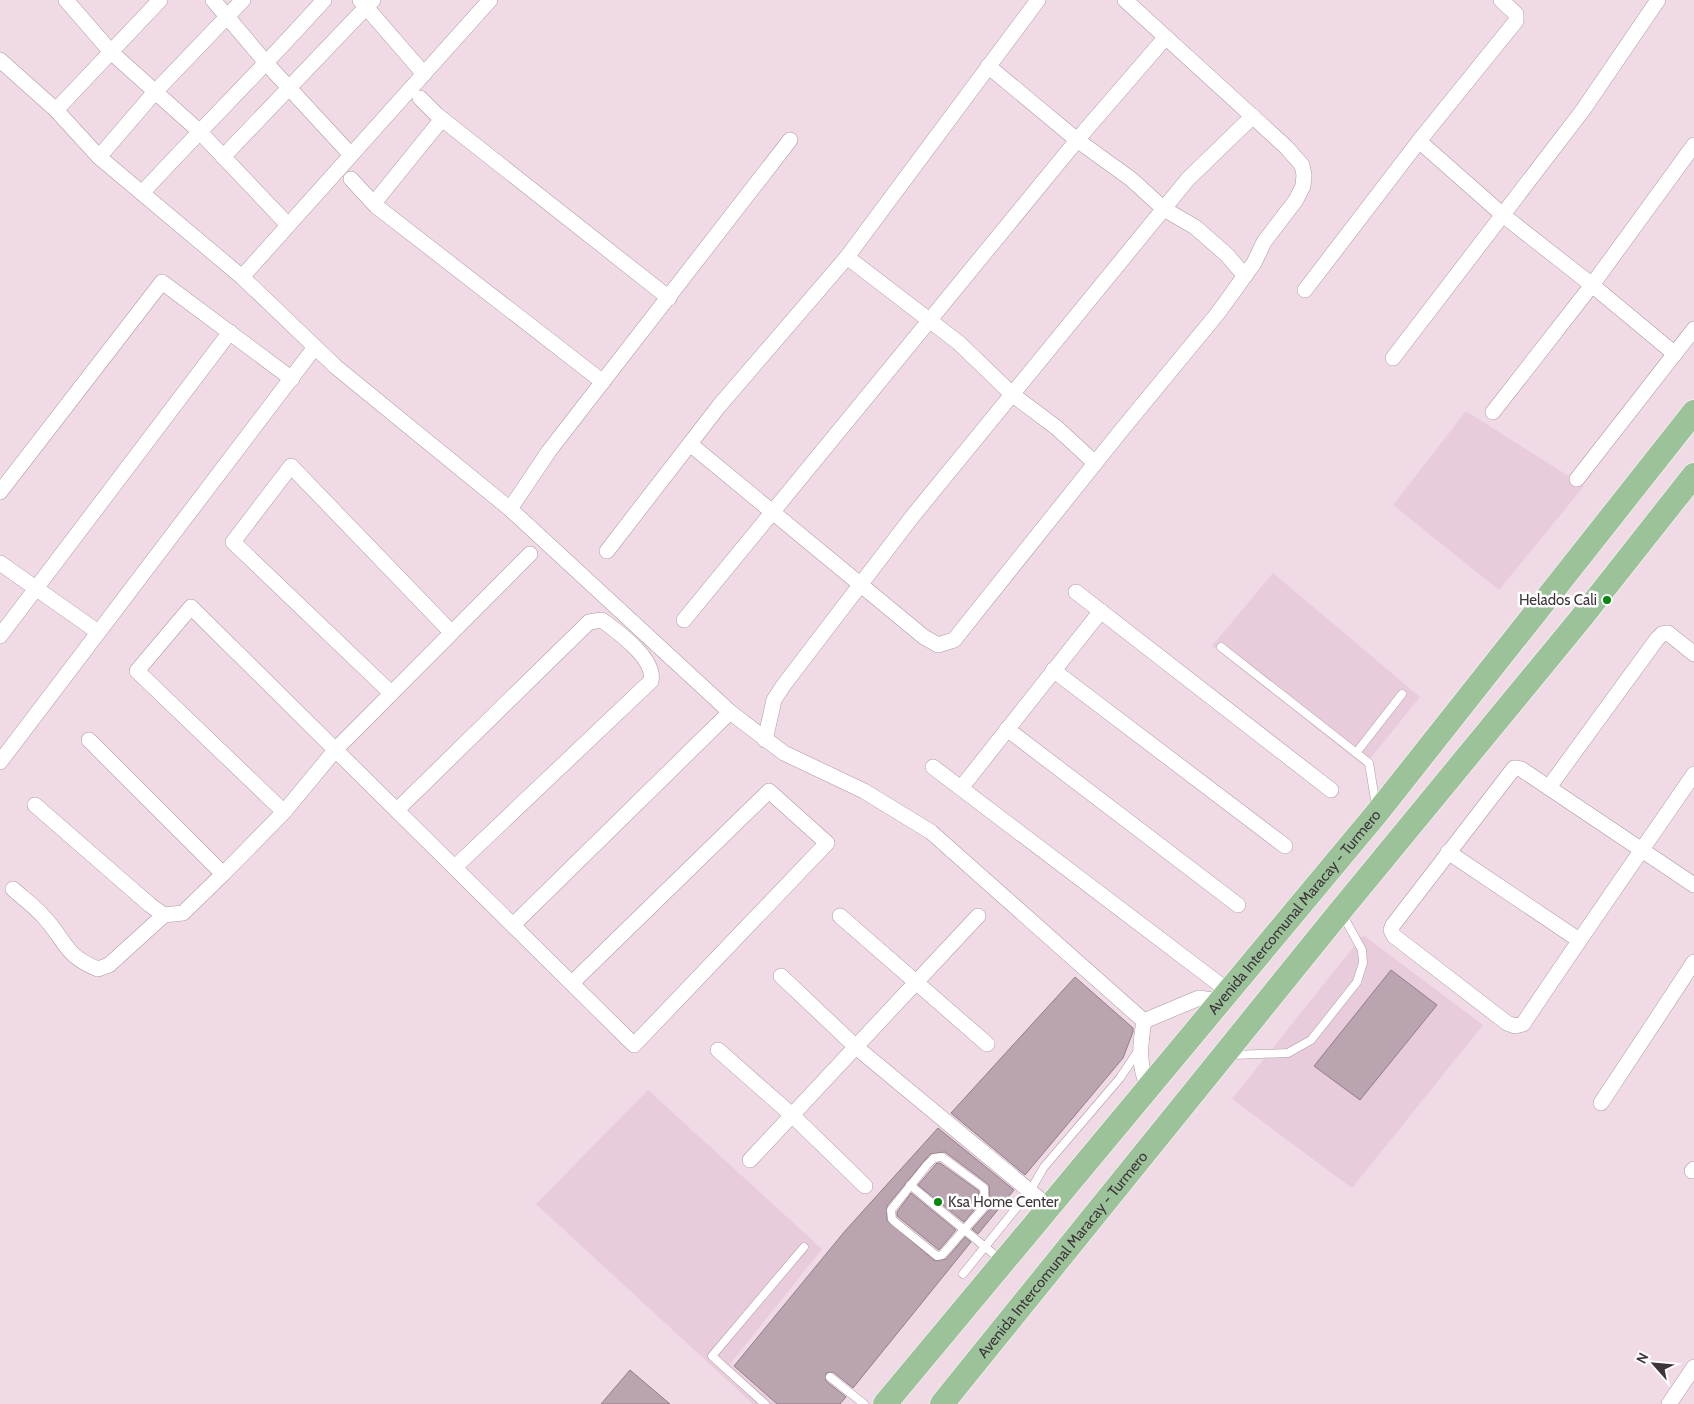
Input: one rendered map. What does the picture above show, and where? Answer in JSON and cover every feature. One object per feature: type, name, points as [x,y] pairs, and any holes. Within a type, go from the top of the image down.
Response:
[{"type":"main road","name":"Avenida Intercomunal Maracay - Turmero","points":[[885,1404],[993,1253],[1049,1207],[1377,813],[1694,412]]},
{"type":"main road","name":"Avenida Intercomunal Maracay - Turmero","points":[[942,1404],[1337,915],[1582,617],[1694,475]]},
{"type":"street","points":[[66,0],[111,52],[154,93],[199,131],[288,225]]},
{"type":"street","points":[[56,110],[160,0]]},
{"type":"street","points":[[213,0],[267,64],[351,155]]},
{"type":"street","points":[[99,157],[154,93],[243,0]]},
{"type":"street","points":[[142,193],[199,131],[267,64],[324,0]]},
{"type":"street","points":[[242,276],[490,0]]},
{"type":"street","points":[[607,551],[719,406],[847,257],[1038,0]]},
{"type":"street","points":[[690,444],[771,513],[831,559],[860,586],[934,643],[948,644],[957,636],[1218,313],[1245,276],[1270,233],[1296,200],[1303,186],[1304,175],[1302,165],[1286,147],[1125,0]]},
{"type":"street","points":[[1305,290],[1418,141],[1516,21],[1515,13],[1501,0]]},
{"type":"street","points":[[1394,358],[1583,110],[1658,0]]},
{"type":"street","points":[[223,157],[289,88],[366,2],[424,74]]},
{"type":"street","points":[[684,620],[1077,140],[1166,38]]},
{"type":"street","points":[[988,66],[1077,140],[1131,179],[1164,209],[1195,227],[1245,276]]},
{"type":"street","points":[[3,68],[56,110],[99,157],[242,276],[336,367],[510,508],[730,712],[784,753],[864,791],[931,832],[1144,1022]]},
{"type":"street","points":[[420,98],[442,119],[669,298]]},
{"type":"street","points":[[765,740],[774,700],[912,517],[1188,179],[1252,116]]},
{"type":"street","points":[[374,203],[442,119]]},
{"type":"street","points":[[510,508],[549,451],[790,140]]},
{"type":"street","points":[[1418,141],[1504,216],[1676,354]]},
{"type":"street","points":[[1493,412],[1592,285],[1694,145]]},
{"type":"street","points":[[351,179],[374,203],[603,382]]},
{"type":"street","points":[[847,257],[980,360],[1013,395],[1057,428],[1095,463]]},
{"type":"street","points":[[0,492],[162,282],[292,379]]},
{"type":"street","points":[[1577,479],[1694,329]]},
{"type":"street","points":[[0,636],[230,332]]},
{"type":"street","points":[[0,762],[316,347]]},
{"type":"street","points":[[391,693],[233,542],[291,466],[452,632]]},
{"type":"street","points":[[13,889],[44,916],[66,947],[80,962],[98,969],[116,960],[164,915],[183,913],[223,874],[284,812],[336,749],[530,554]]},
{"type":"street","points":[[0,564],[98,632]]},
{"type":"street","points":[[1076,592],[1331,790]]},
{"type":"street","points":[[284,812],[137,671],[191,607],[634,1045],[827,843],[769,791],[572,983]]},
{"type":"street","points":[[961,788],[1100,611]]},
{"type":"street","points":[[397,810],[589,622],[602,620],[642,655],[650,667],[651,681],[455,867]]},
{"type":"street","points":[[1548,787],[1656,639],[1662,634],[1668,633],[1694,654]]},
{"type":"street","points":[[1053,670],[1285,846]]},
{"type":"street","points":[[513,925],[730,712]]},
{"type":"street","points":[[1006,729],[1238,905]]},
{"type":"street","points":[[90,740],[223,874]]},
{"type":"street","points":[[933,767],[1223,996]]},
{"type":"street","points":[[1694,774],[1642,849],[1579,940],[1523,1024],[1515,1026],[1508,1023],[1394,936],[1391,930],[1393,924],[1514,768],[1521,770],[1548,787],[1642,849],[1694,885]]},
{"type":"street","points":[[35,805],[164,915]]},
{"type":"street","points":[[1448,852],[1579,940]]},
{"type":"street","points":[[840,916],[987,1044]]},
{"type":"street","points":[[750,1160],[978,916]]},
{"type":"street","points":[[1601,1102],[1694,962]]},
{"type":"street","points":[[781,976],[856,1047],[1049,1207]]},
{"type":"street","points":[[1144,1022],[1199,998],[1223,996]]},
{"type":"street","points":[[1144,1022],[1141,1069],[1148,1087]]},
{"type":"street","points":[[718,1050],[792,1115],[865,1186]]},
{"type":"street","points":[[1669,1404],[1694,1367]]},
{"type":"lane","points":[[1221,647],[1369,763],[1377,813]]},
{"type":"lane","points":[[1356,754],[1402,694]]},
{"type":"lane","points":[[1223,1058],[1238,1054],[1288,1053],[1311,1040],[1345,997],[1359,976],[1363,963],[1362,950],[1346,921],[1337,915]]},
{"type":"lane","points":[[962,1274],[993,1253],[1044,1167],[1120,1078],[1141,1047]]},
{"type":"lane","points":[[942,1157],[984,1188],[984,1206],[942,1255],[931,1252],[892,1219],[891,1210],[910,1185],[934,1158],[942,1157]]},
{"type":"lane","points":[[910,1185],[993,1253]]},
{"type":"lane","points":[[765,1404],[712,1356],[804,1247]]},
{"type":"lane","points":[[830,1377],[864,1404]]},
{"type":"shaded area","points":[[1466,411],[1584,486],[1499,590],[1393,505]]},
{"type":"shaded area","points":[[1273,573],[1420,697],[1364,766],[1212,646]]},
{"type":"shaded area","points":[[1363,935],[1483,1025],[1352,1188],[1232,1099]]},
{"type":"shaded area","points":[[648,1090],[822,1249],[730,1364],[775,1404],[753,1404],[536,1204]]},
{"type":"building","points":[[1391,970],[1437,1005],[1360,1100],[1314,1066]]},
{"type":"building","points":[[1075,977],[1133,1028],[1133,1032],[1123,1058],[1025,1175],[951,1113]]},
{"type":"building","points":[[938,1128],[1014,1190],[978,1234],[972,1229],[990,1209],[989,1185],[945,1152],[930,1154],[887,1206],[887,1220],[935,1261],[946,1259],[965,1237],[971,1242],[853,1388],[833,1372],[826,1373],[826,1381],[846,1397],[840,1404],[777,1404],[734,1366],[845,1231]]},
{"type":"building","points":[[937,1163],[940,1163],[979,1191],[979,1204],[964,1222],[918,1185]]},
{"type":"building","points":[[911,1193],[956,1230],[939,1250],[897,1216],[897,1212]]},
{"type":"building","points":[[630,1370],[670,1404],[601,1404]]},
{"type":"place","name":"Helados Cali","points":[[1607,600]]},
{"type":"place","name":"Ksa Home Center","points":[[938,1202]]}]
